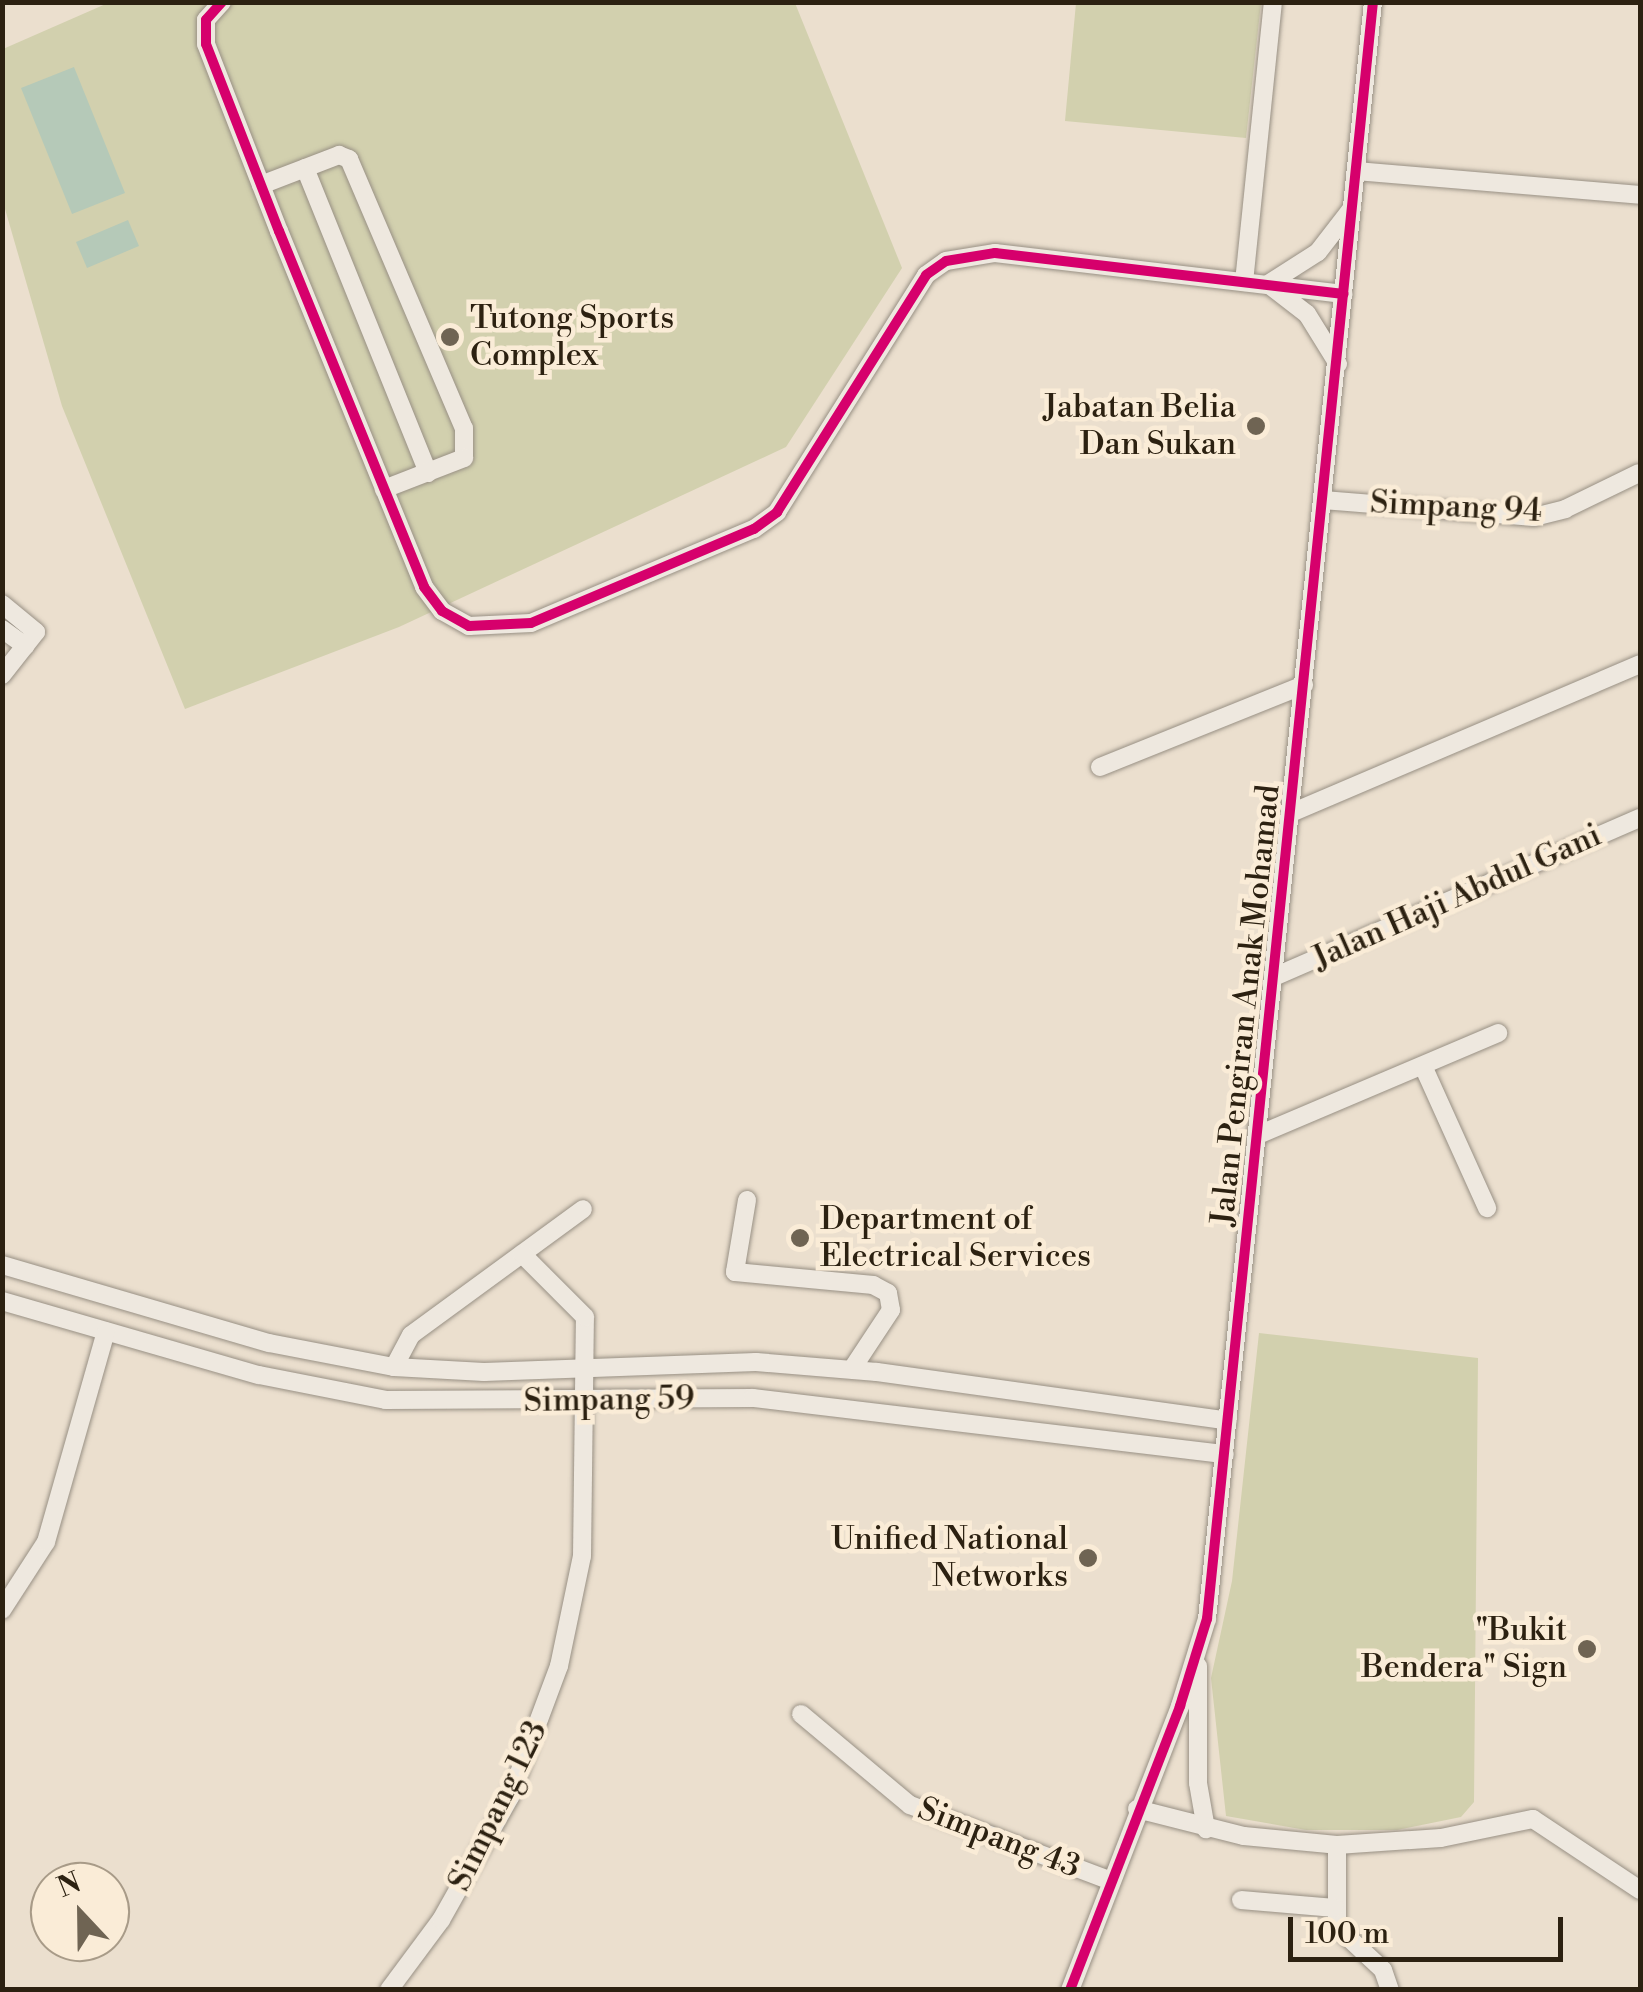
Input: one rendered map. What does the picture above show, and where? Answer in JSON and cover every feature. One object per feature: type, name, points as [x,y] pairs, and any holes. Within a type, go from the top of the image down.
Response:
[{"type":"street","points":[[222,2],[206,20],[206,44],[261,184],[424,587],[442,611],[468,626],[531,623],[754,529],[778,512],[926,275],[946,261],[995,253],[1344,294]]},
{"type":"street","points":[[1244,282],[1273,2]]},
{"type":"street","name":"Jalan Pengiran Anak Mohamad","points":[[1070,1990],[1197,1656],[1226,1454],[1373,2]]},
{"type":"street","points":[[261,184],[340,155],[353,164],[464,428],[464,458],[384,489]]},
{"type":"street","points":[[305,168],[428,473]]},
{"type":"street","points":[[1356,171],[1640,195]]},
{"type":"street","points":[[1268,284],[1318,252],[1352,206]]},
{"type":"street","points":[[1268,284],[1306,314],[1338,364]]},
{"type":"street","name":"Simpang 94","points":[[1324,500],[1534,516],[1565,509],[1638,473]]},
{"type":"street","points":[[2,604],[36,632],[2,674]]},
{"type":"street","points":[[2,629],[24,646]]},
{"type":"street","points":[[1291,814],[1640,664]]},
{"type":"street","points":[[1100,767],[1304,686]]},
{"type":"street","name":"Jalan Haji Abdul Gani","points":[[1274,978],[1640,818]]},
{"type":"street","points":[[1258,1136],[1498,1033]]},
{"type":"street","points":[[1423,1066],[1487,1208]]},
{"type":"street","points":[[747,1200],[735,1272],[873,1284],[888,1293],[892,1310],[852,1369]]},
{"type":"street","points":[[394,1367],[411,1334],[583,1209]]},
{"type":"street","name":"Simpang 123","points":[[388,1990],[466,1876],[537,1732],[582,1556],[584,1316],[522,1254]]},
{"type":"street","name":"Simpang 59","points":[[2,1265],[269,1343],[394,1367],[484,1372],[756,1362],[852,1369],[1228,1420]]},
{"type":"street","name":"Simpang 59","points":[[2,1301],[339,1394],[433,1402],[752,1398],[1226,1454]]},
{"type":"street","points":[[2,1610],[46,1542],[106,1332]]},
{"type":"street","points":[[1197,1656],[1198,1783],[1206,1829]]},
{"type":"street","name":"Simpang 43","points":[[802,1714],[910,1805],[1109,1880]]},
{"type":"street","points":[[1137,1809],[1206,1829],[1336,1845],[1441,1838],[1533,1819],[1640,1890]]},
{"type":"street","points":[[1336,1845],[1337,1927],[1383,1970],[1390,1990]]},
{"type":"street","points":[[1241,1900],[1336,1908]]},
{"type":"shaded area","name":"Tutong Sports Complex","points":[[108,3],[795,3],[902,268],[786,447],[399,627],[185,709],[62,406],[3,202],[3,49]]},
{"type":"shaded area","points":[[1076,3],[1261,3],[1246,138],[1065,121]]},
{"type":"shaded area","points":[[74,67],[125,193],[72,214],[21,88]]},
{"type":"shaded area","points":[[128,220],[139,246],[87,268],[76,242]]},
{"type":"shaded area","points":[[1259,1333],[1478,1358],[1474,1802],[1461,1817],[1397,1830],[1306,1830],[1226,1816],[1211,1678],[1232,1581]]},
{"type":"cycle path","points":[[222,2],[206,20],[206,44],[279,231],[424,587],[442,611],[469,626],[531,623],[754,529],[777,512],[926,275],[946,261],[995,253],[1344,294]]},
{"type":"cycle path","points":[[1070,1990],[1180,1706],[1207,1619],[1373,2]]},
{"type":"place","name":"Tutong Sports Complex","points":[[450,337]]},
{"type":"place","name":"Jabatan Belia Dan Sukan","points":[[1256,426]]},
{"type":"place","name":"Department of Electrical Services","points":[[800,1238]]},
{"type":"place","name":"Unified National Networks","points":[[1088,1558]]},
{"type":"place","name":"\"Bukit Bendera\" Sign","points":[[1587,1649]]}]
